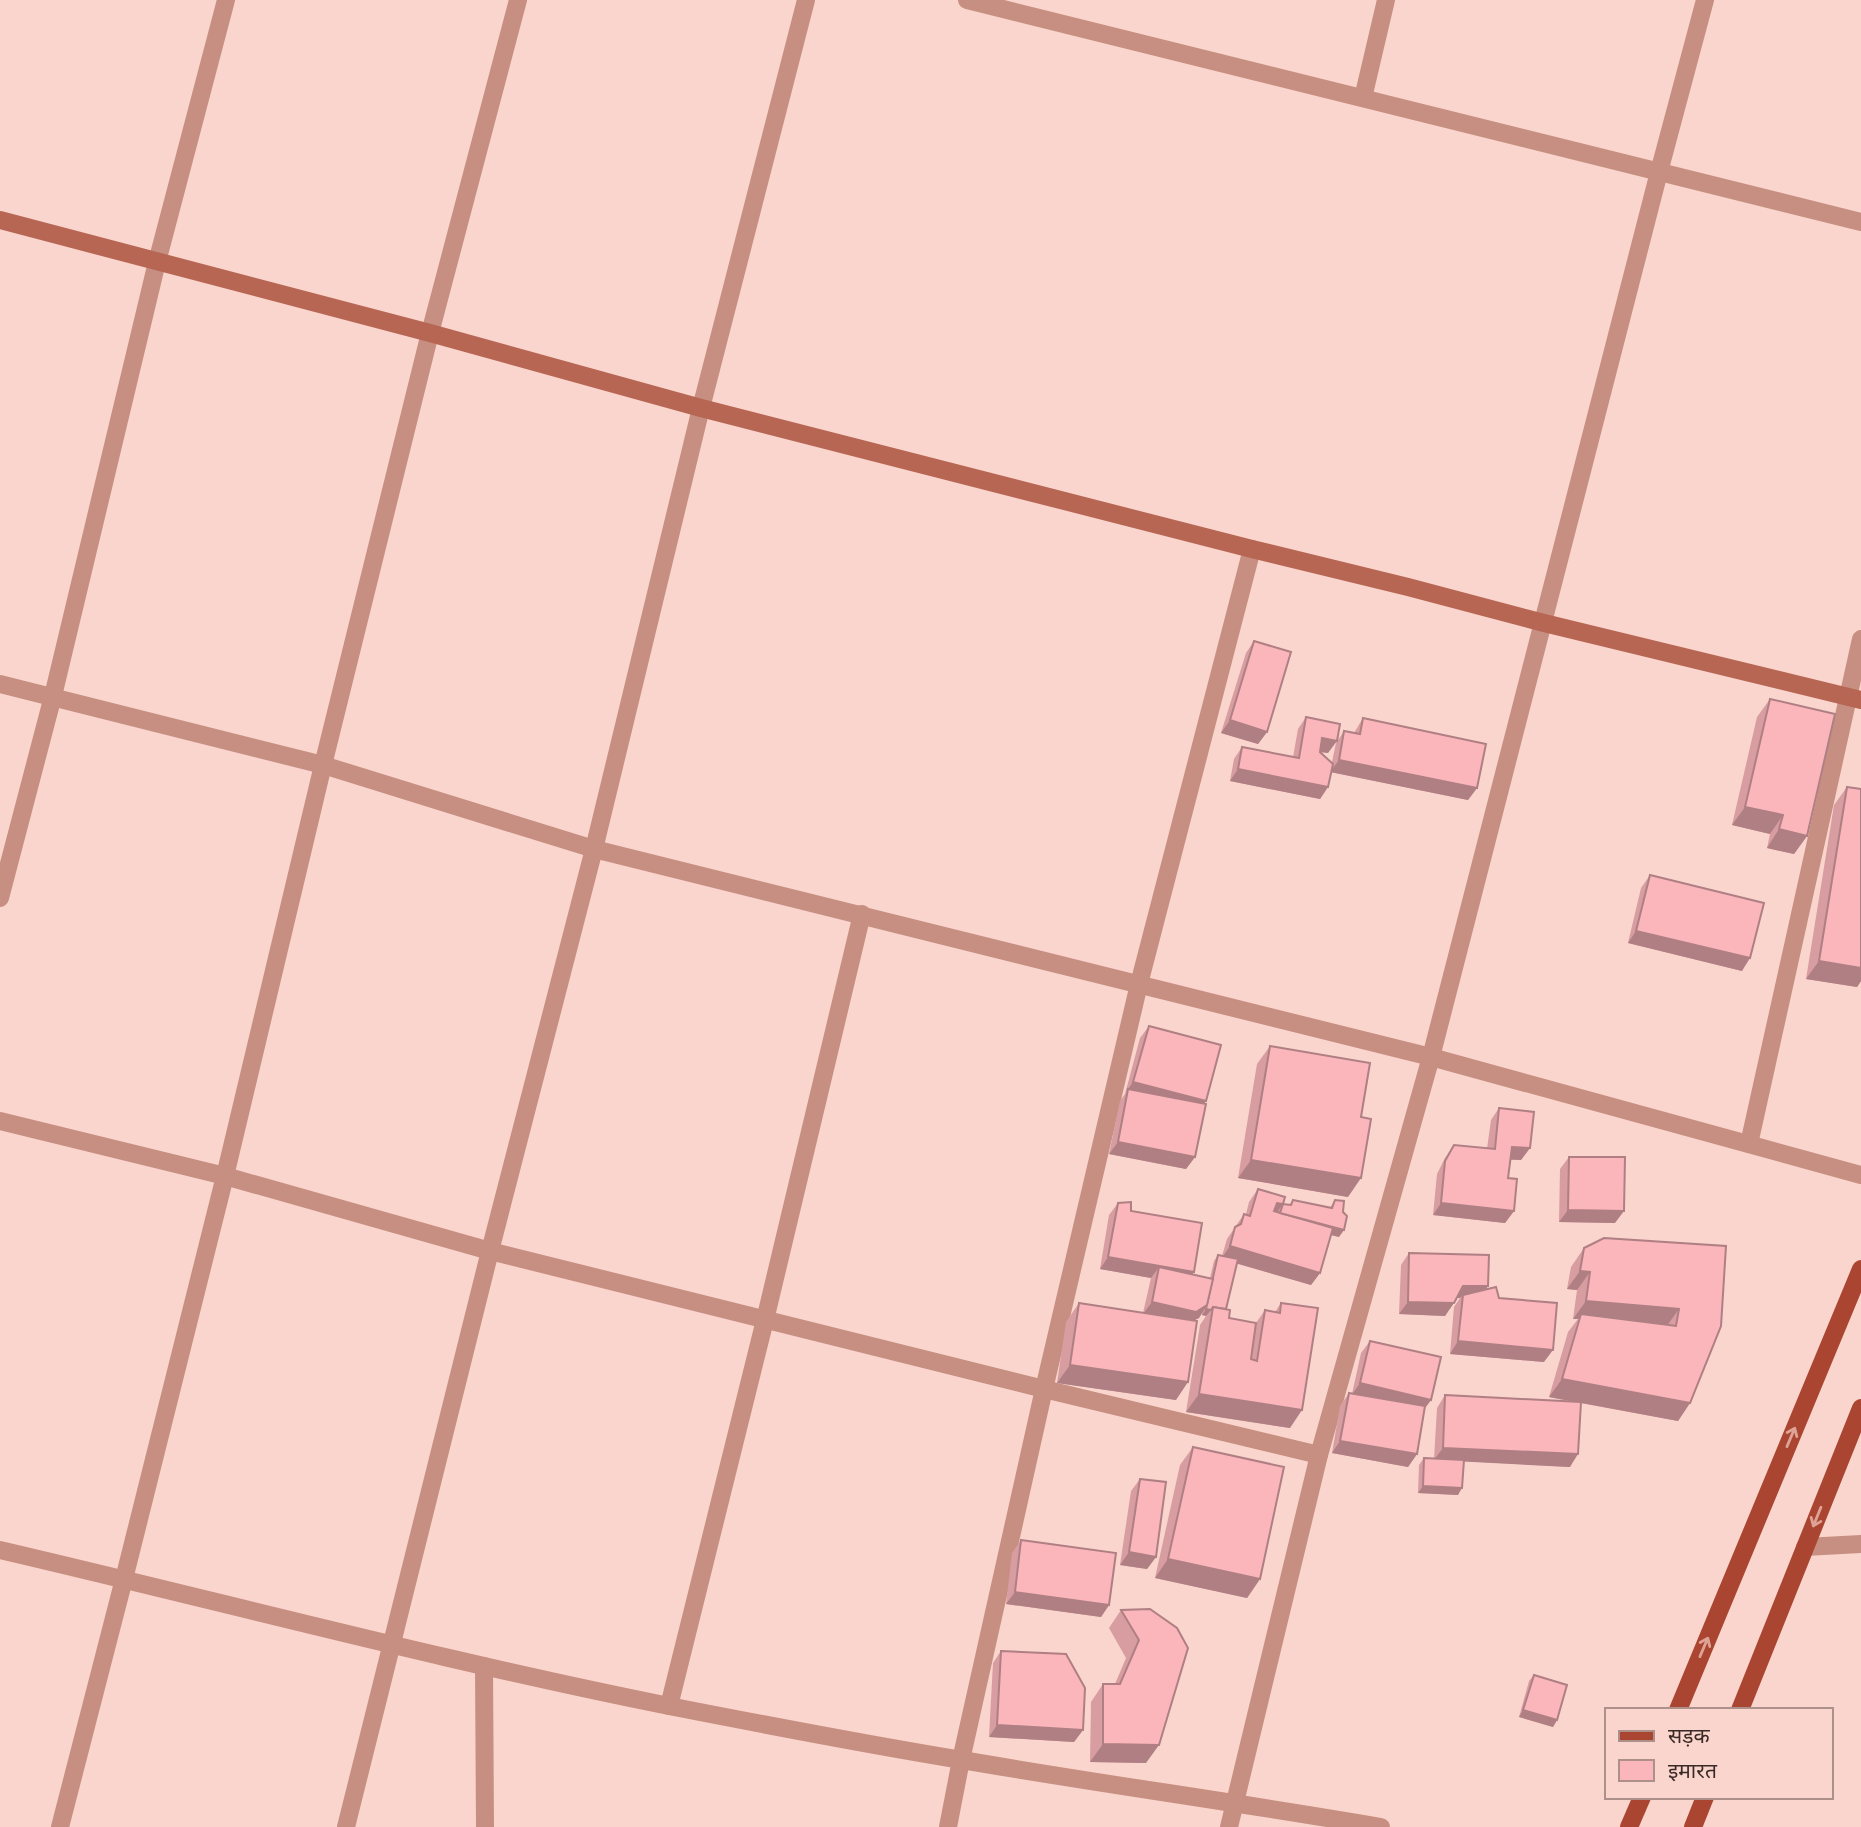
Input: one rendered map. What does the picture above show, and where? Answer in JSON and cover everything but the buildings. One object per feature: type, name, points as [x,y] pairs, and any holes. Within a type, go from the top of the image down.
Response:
[{"type":"main road","points":[[1679,1708],[1861,1269]]},
{"type":"main road","points":[[1741,1708],[1861,1408]]},
{"type":"main road","points":[[1629,1827],[1641,1799]]},
{"type":"main road","points":[[1693,1827],[1704,1799]]},
{"type":"street","points":[[0,898],[53,696],[157,262],[226,0]]},
{"type":"street","points":[[60,1827],[225,1177],[430,333],[518,0]]},
{"type":"street","points":[[346,1827],[594,849],[701,408],[806,0]]},
{"type":"street","points":[[967,0],[1861,222]]},
{"type":"street","points":[[1363,98],[1386,0]]},
{"type":"street","points":[[1229,1827],[1319,1455],[1431,1057],[1705,0]]},
{"type":"street","points":[[0,220],[430,333],[701,408],[1544,623],[1855,699]]},
{"type":"street","points":[[948,1827],[1044,1389],[1139,984],[1252,549]]},
{"type":"street","points":[[1749,1144],[1855,699],[1861,639]]},
{"type":"street","points":[[0,684],[323,765],[594,849],[1431,1057],[1861,1175]]},
{"type":"street","points":[[669,1706],[862,914]]},
{"type":"street","points":[[0,1121],[225,1177],[490,1251],[1319,1455]]},
{"type":"street","points":[[1805,1547],[1861,1544]]},
{"type":"street","points":[[0,1550],[484,1667],[669,1706],[961,1760],[1381,1827]]},
{"type":"street","points":[[484,1667],[485,1827]]}]
